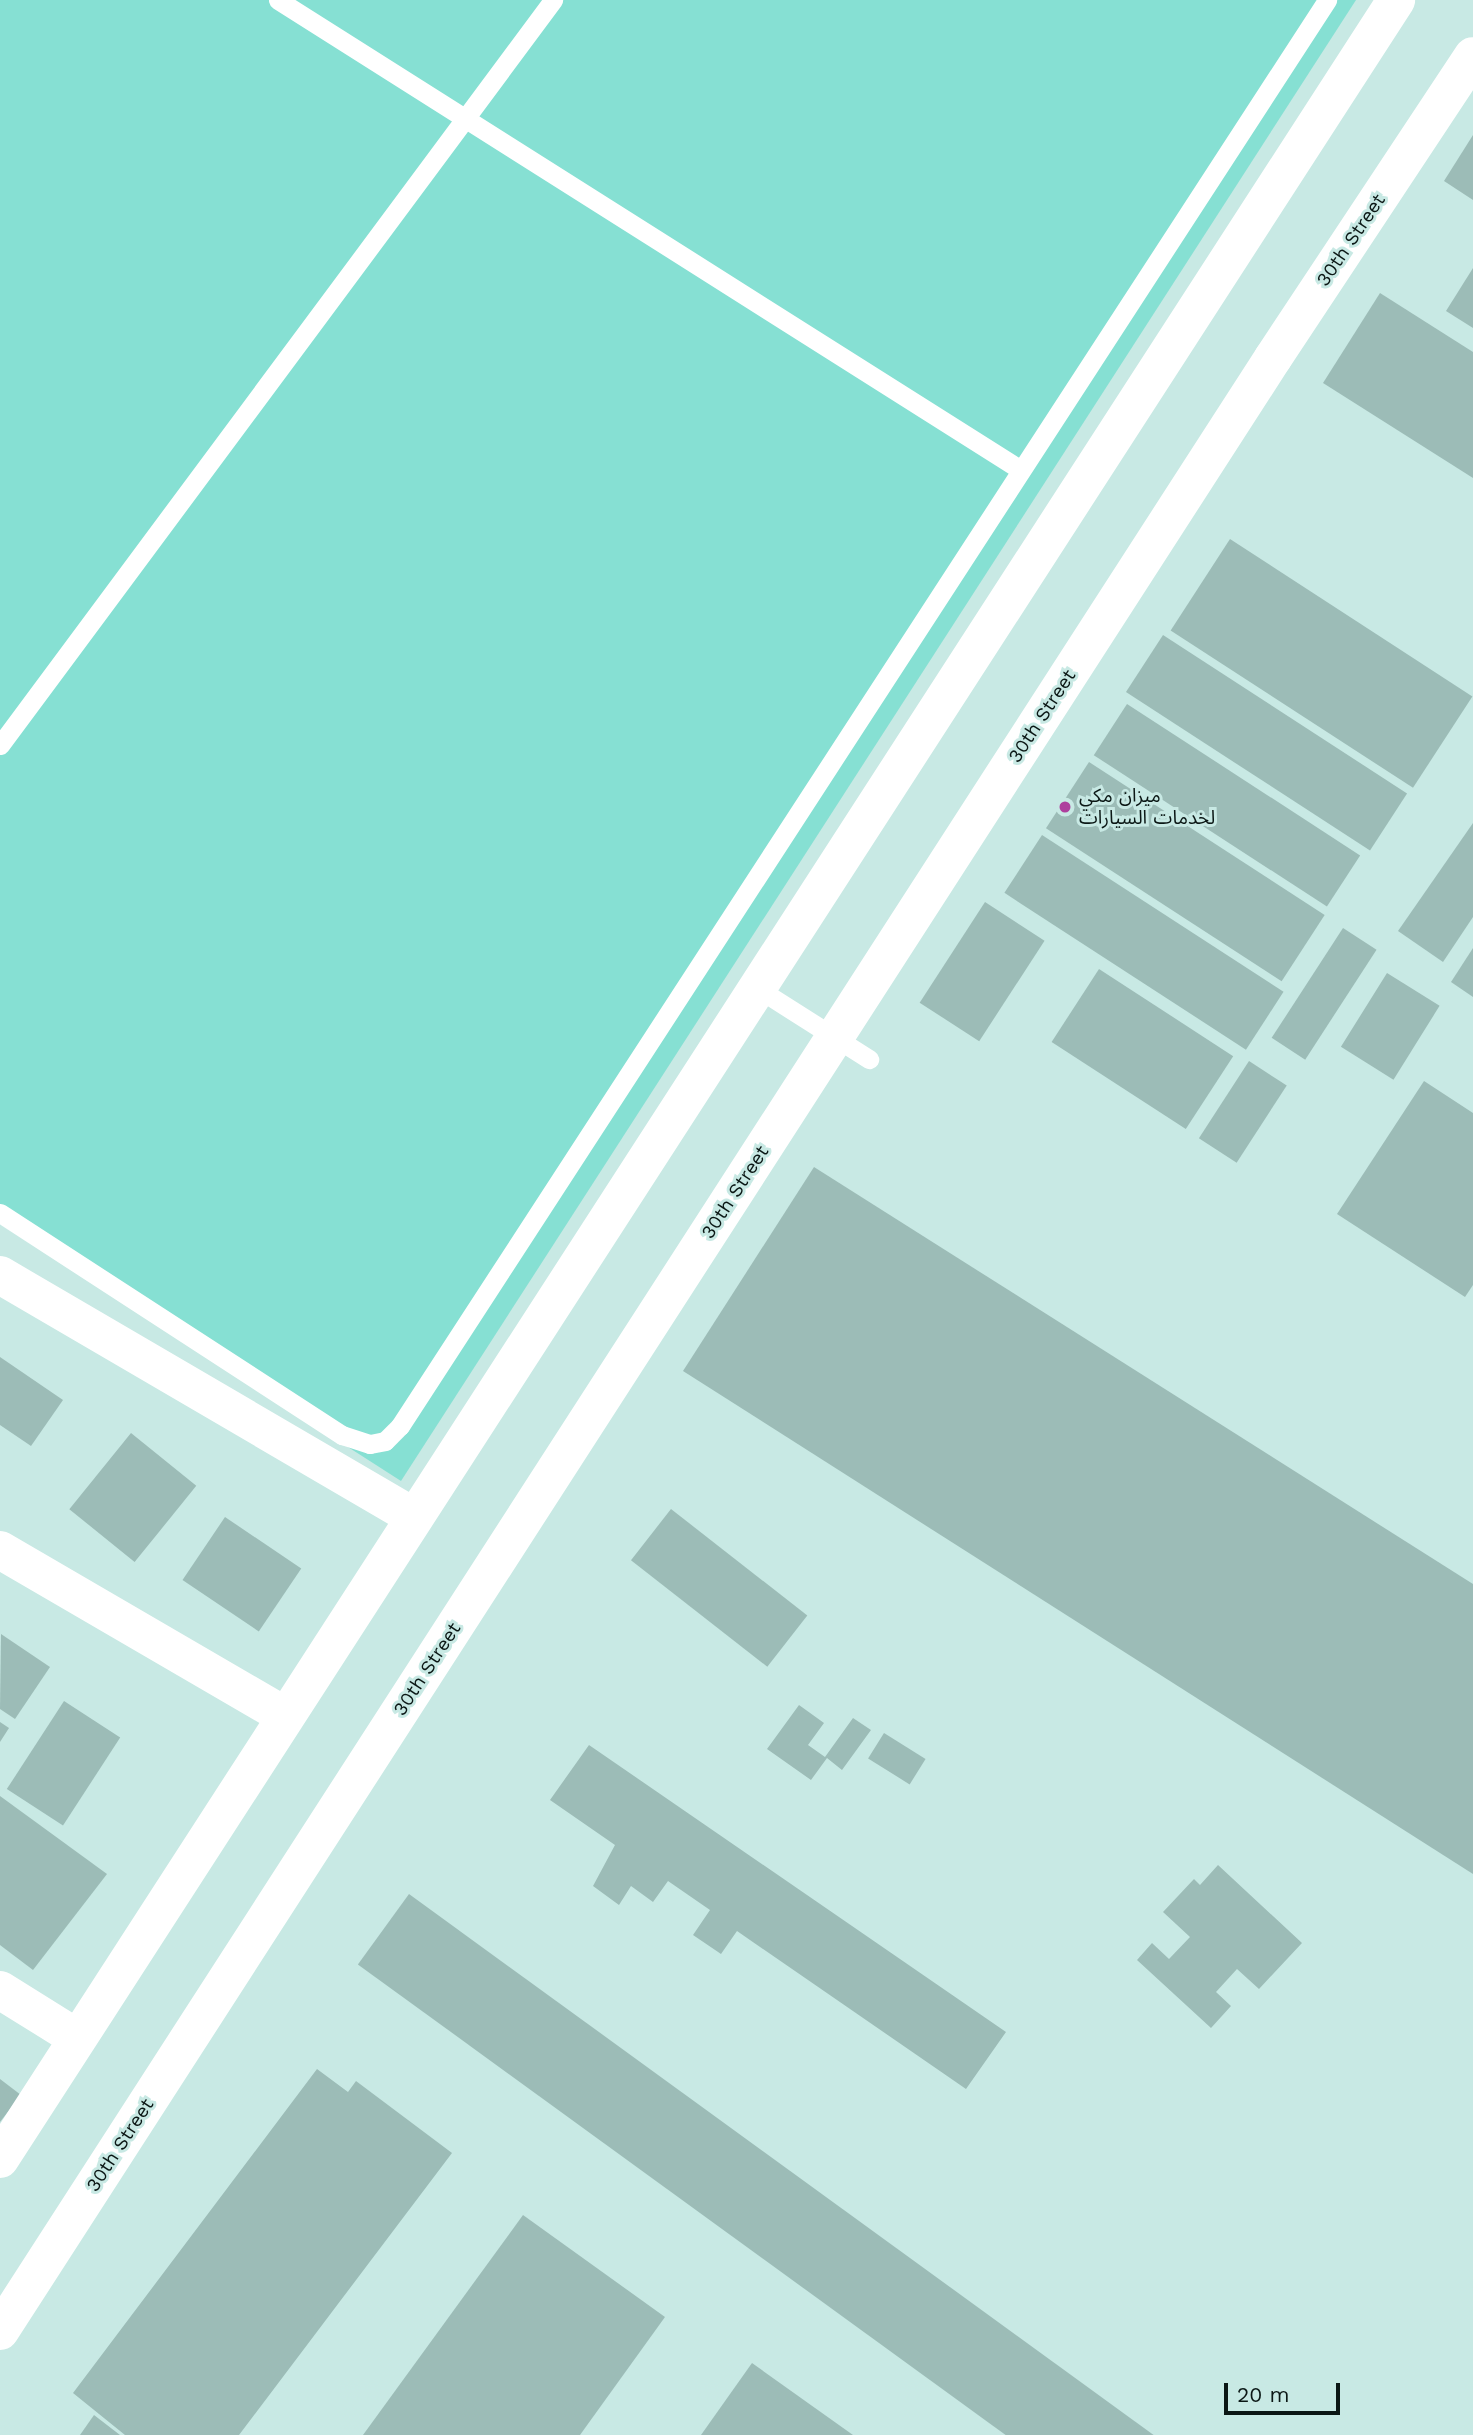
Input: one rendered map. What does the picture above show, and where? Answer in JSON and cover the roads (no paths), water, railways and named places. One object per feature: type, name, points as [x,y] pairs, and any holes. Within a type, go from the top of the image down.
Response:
[{"type":"street","points":[[0,2159],[1396,0]]},
{"type":"street","name":"30th Street","points":[[0,2331],[1473,56]]},
{"type":"street","points":[[0,1275],[414,1517]]},
{"type":"street","points":[[0,1550],[285,1716]]},
{"type":"street","points":[[0,1990],[77,2038]]},
{"type":"lane","points":[[278,0],[1021,470]]},
{"type":"lane","points":[[0,745],[462,118],[553,0]]},
{"type":"lane","points":[[0,1213],[342,1435],[370,1444],[385,1441],[401,1426],[1327,0]]},
{"type":"lane","points":[[757,988],[869,1059]]},
{"type":"place","name":"ميزان مكي لخدمات السيارات","points":[[1065,807]]}]
